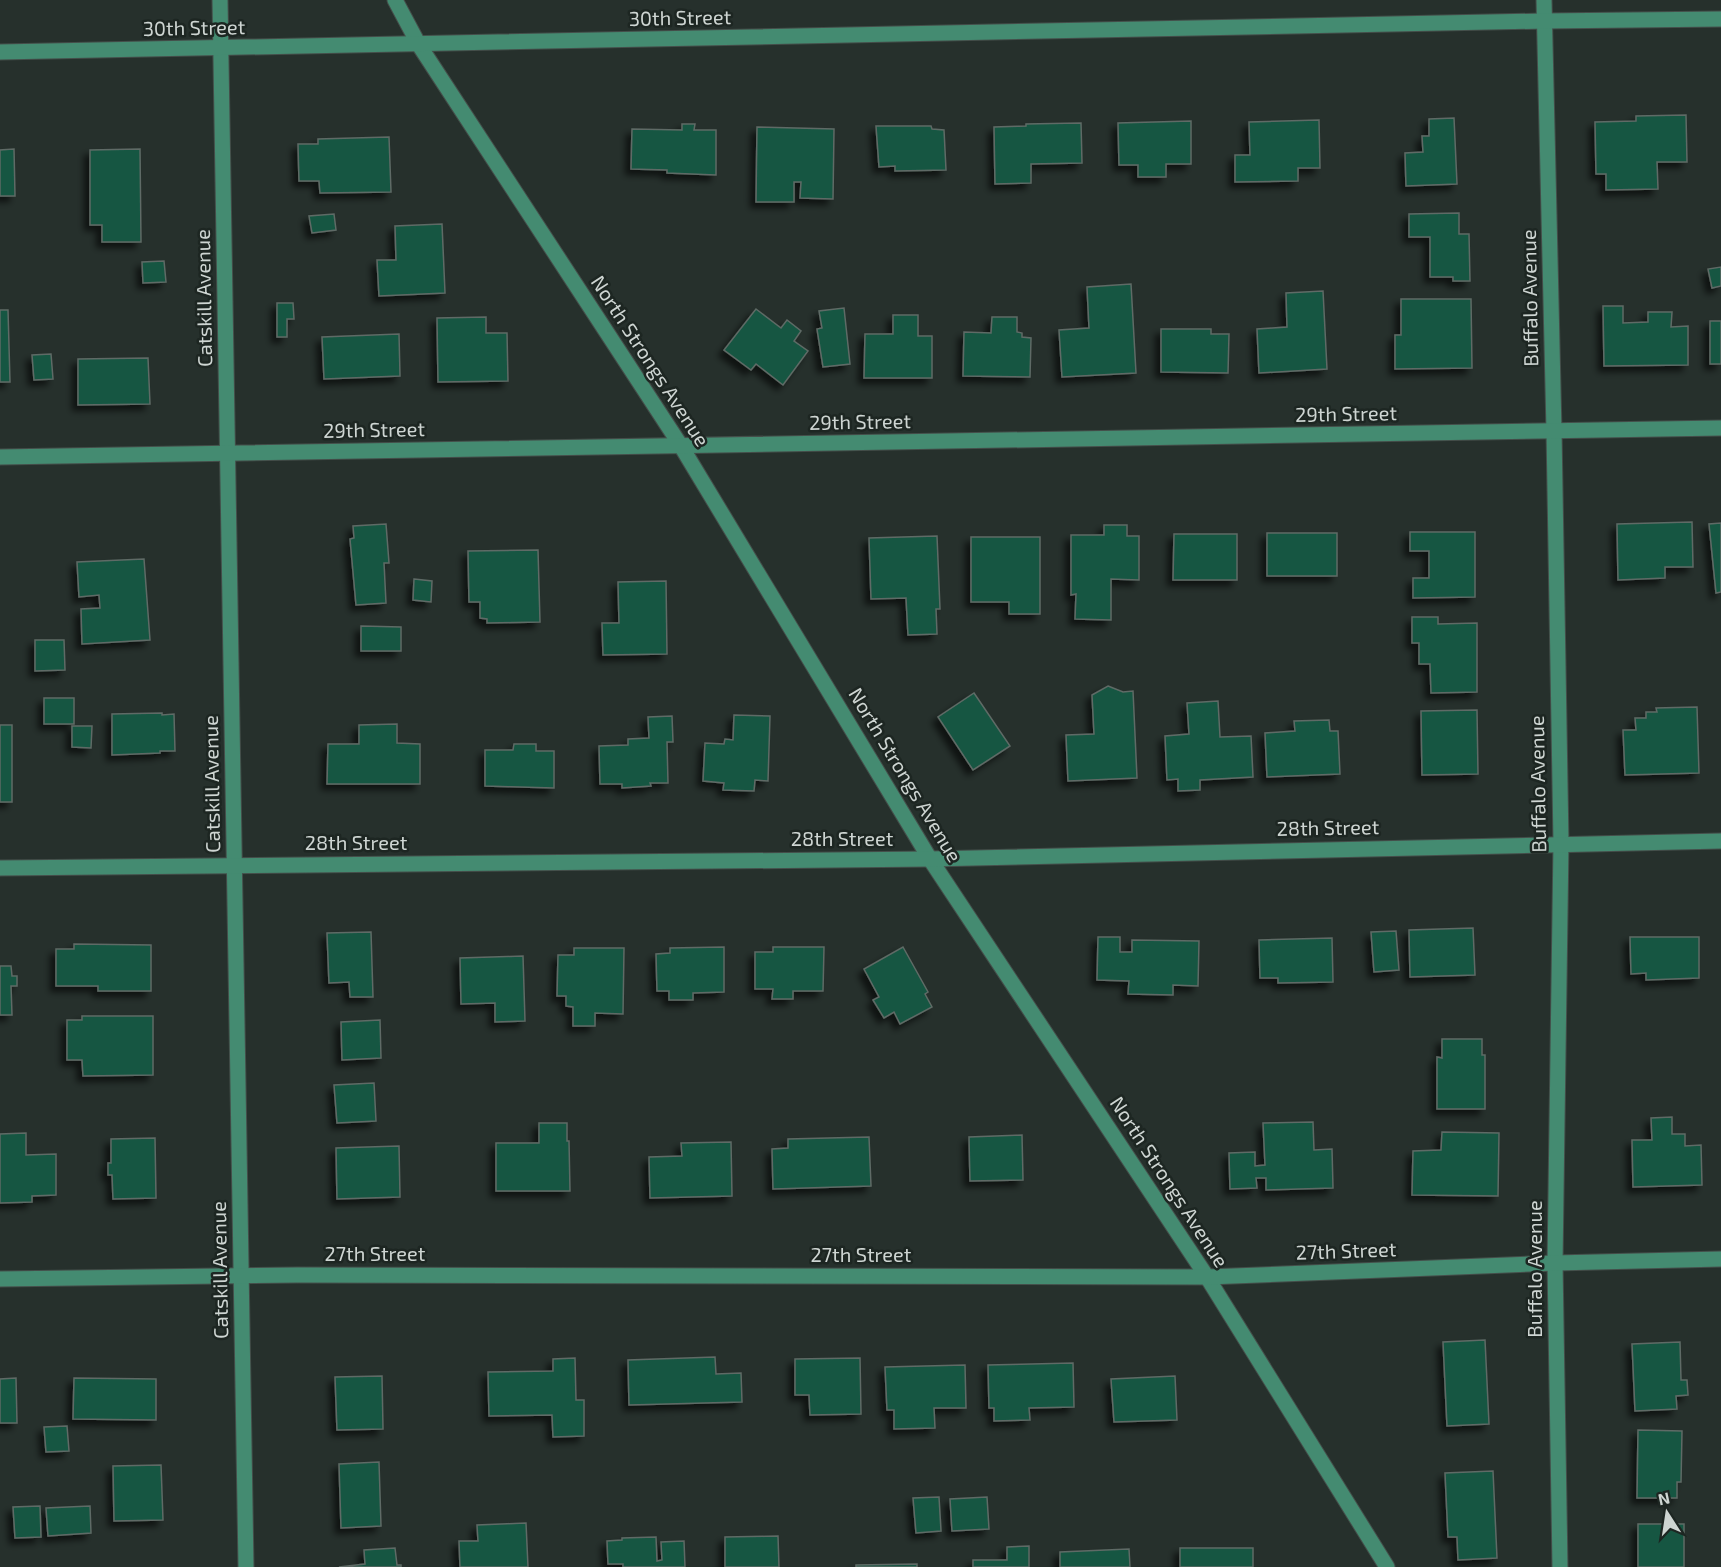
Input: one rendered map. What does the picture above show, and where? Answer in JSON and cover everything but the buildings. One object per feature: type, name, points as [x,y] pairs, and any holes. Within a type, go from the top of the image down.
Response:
[{"type":"street","name":"Catskill Avenue","points":[[220,0],[246,1567]]},
{"type":"street","name":"North Strongs Avenue","points":[[395,0],[420,45],[681,446],[930,859],[1207,1277],[1387,1567]]},
{"type":"street","name":"Buffalo Avenue","points":[[1544,0],[1561,843],[1555,1263],[1560,1567]]},
{"type":"street","name":"30th Street","points":[[0,52],[1721,19]]},
{"type":"street","name":"29th Street","points":[[0,457],[1721,428]]},
{"type":"street","name":"28th Street","points":[[0,868],[930,859],[1721,841]]},
{"type":"street","name":"27th Street","points":[[0,1279],[242,1275],[1207,1277],[1555,1263],[1721,1259]]}]
